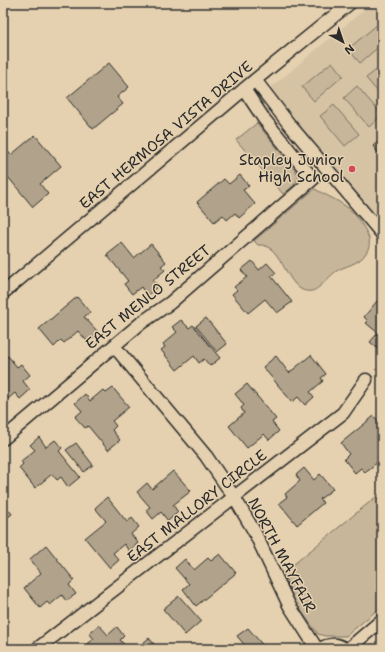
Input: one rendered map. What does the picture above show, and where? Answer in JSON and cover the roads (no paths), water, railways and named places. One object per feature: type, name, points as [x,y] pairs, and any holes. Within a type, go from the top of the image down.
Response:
[{"type":"street","name":"EAST HERMOSA VISTA DRIVE","points":[[3,293],[244,89],[350,3]]},
{"type":"street","points":[[255,80],[289,124],[382,234]]},
{"type":"street","name":"EAST MENLO STREET","points":[[3,439],[141,323],[170,302],[312,179],[264,119],[244,89]]},
{"type":"street","name":"NORTH MAYFAIR","points":[[114,346],[206,456],[234,497],[254,531],[289,605],[317,649]]},
{"type":"street","name":"EAST MALLORY CIRCLE","points":[[37,649],[344,413],[366,380]]},
{"type":"street","points":[[320,649],[328,645],[335,645],[346,649],[382,620]]},
{"type":"place","name":"Stapley Junior High School","points":[[352,169]]}]
